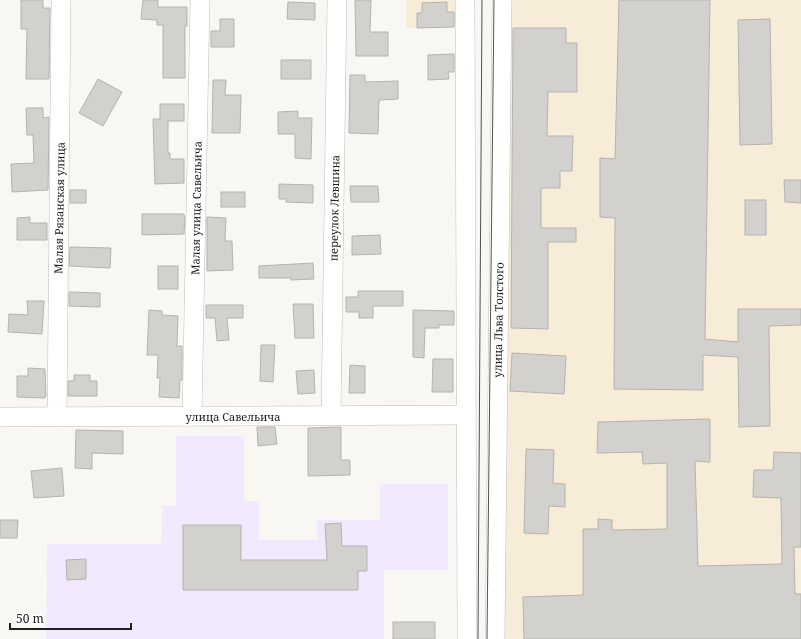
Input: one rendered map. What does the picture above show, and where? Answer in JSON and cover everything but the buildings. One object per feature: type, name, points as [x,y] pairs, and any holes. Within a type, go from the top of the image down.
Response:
[{"type":"street","name":"Малая Рязанская улица","points":[[57,417],[61,0]]},
{"type":"street","name":"Малая улица Савельича","points":[[192,416],[200,0]]},
{"type":"street","name":"переулок Левшина","points":[[331,416],[337,0]]},
{"type":"street","points":[[465,0],[467,639]]},
{"type":"street","name":"улица Льва Толстого","points":[[495,639],[502,0]]},
{"type":"street","name":"улица Савельича","points":[[0,417],[466,415]]},
{"type":"shaded area","points":[[406,0],[456,0],[456,27],[406,28]]},
{"type":"shaded area","points":[[512,0],[801,0],[801,639],[501,639]]},
{"type":"shaded area","points":[[176,436],[244,436],[244,501],[259,501],[259,540],[317,540],[317,520],[380,520],[380,484],[448,484],[448,570],[384,570],[384,639],[46,639],[47,544],[161,544],[162,506],[176,506]]},
{"type":"tram line","points":[[478,639],[482,0]]},
{"type":"tram line","points":[[487,639],[494,0]]}]
